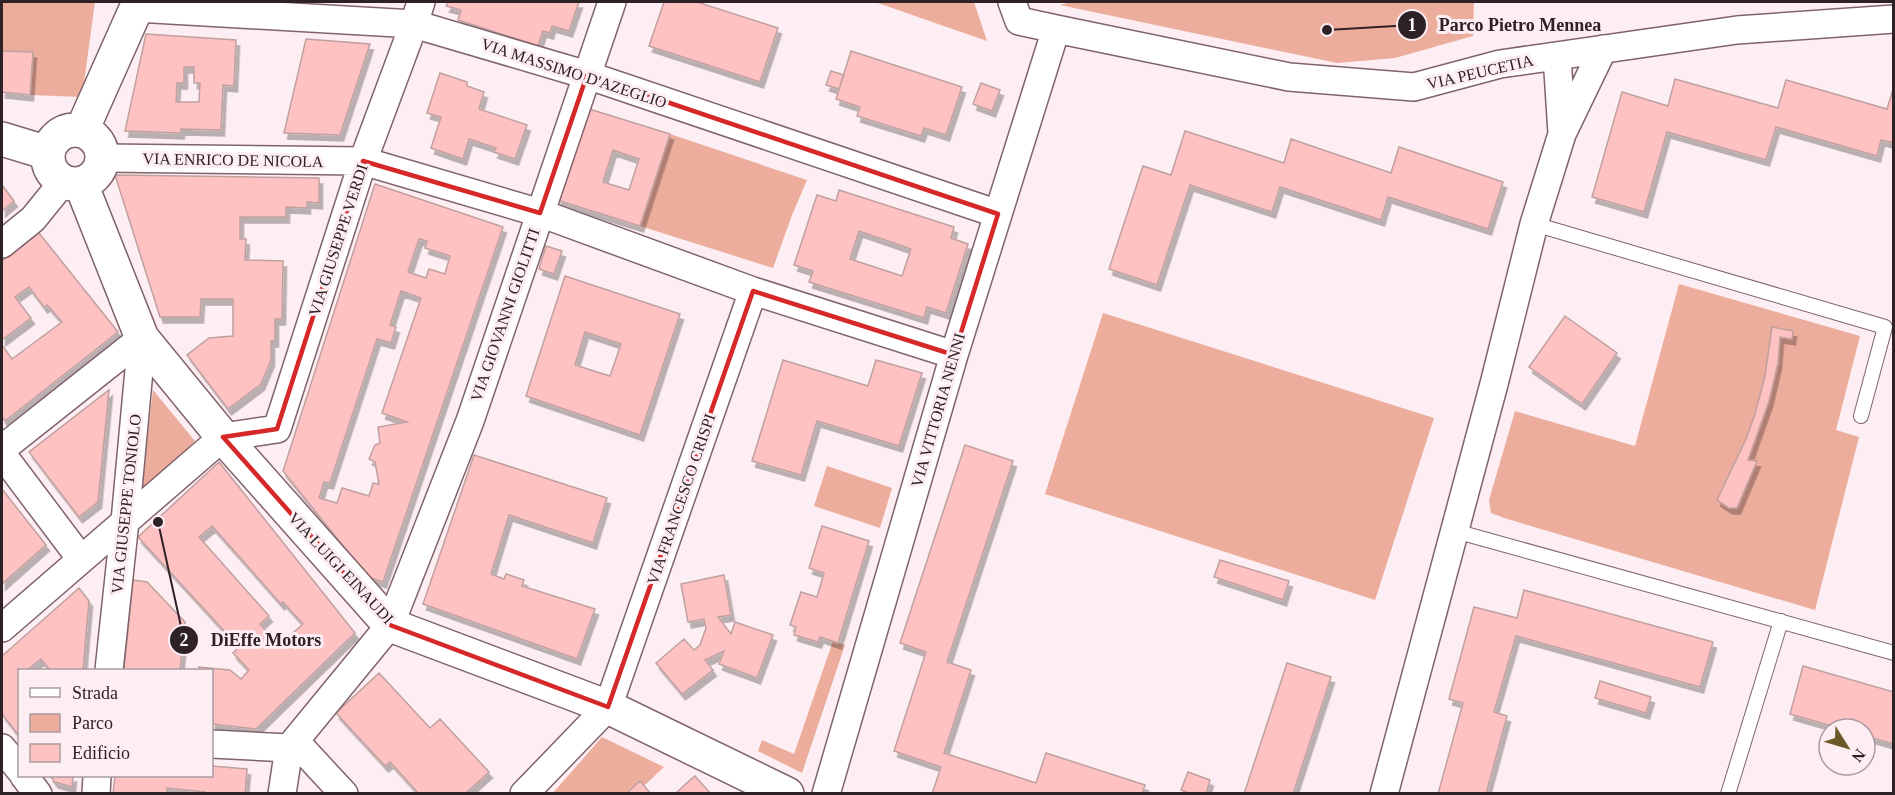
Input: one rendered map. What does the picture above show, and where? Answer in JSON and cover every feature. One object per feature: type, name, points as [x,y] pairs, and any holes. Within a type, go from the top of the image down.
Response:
[{"type":"main road","points":[[82,130],[137,5]]},
{"type":"main road","points":[[2,140],[48,153],[56,136],[64,132],[82,130],[97,141],[102,158],[101,167],[96,175],[72,183]]},
{"type":"main road","name":"VIA LUIGI EINAUDI","points":[[48,153],[50,170],[72,183],[142,338],[223,437],[390,625],[608,707],[787,794]]},
{"type":"street","name":"VIA GIOVANNI GIOLITTI","points":[[292,745],[390,625],[470,421],[612,2]]},
{"type":"street","name":"VIA PEUCETIA","points":[[1012,2],[1019,21],[1056,29],[1289,77],[1414,87],[1500,64],[1737,30],[1893,20]]},
{"type":"street","name":"VIA MASSIMO D'AZEGLIO","points":[[137,5],[418,13],[587,75],[998,214]]},
{"type":"street","name":"VIA GIUSEPPE VERDI","points":[[223,437],[276,429],[363,161],[418,13]]},
{"type":"street","name":"VIA VITTORIA NENNI","points":[[826,794],[954,355],[1056,29]]},
{"type":"street","points":[[1384,794],[1534,224],[1562,134],[1603,49]]},
{"type":"street","points":[[1557,56],[1562,134]]},
{"type":"street","name":"VIA ENRICO DE NICOLA","points":[[102,158],[363,161]]},
{"type":"street","points":[[363,161],[540,213],[753,291],[954,355]]},
{"type":"street","points":[[2,244],[72,183]]},
{"type":"street","name":"VIA FRANCESCO CRISPI","points":[[608,707],[753,291]]},
{"type":"street","points":[[2,449],[142,338]]},
{"type":"street","name":"VIA GIUSEPPE TONIOLO","points":[[109,669],[142,338]]},
{"type":"street","points":[[2,628],[223,437]]},
{"type":"street","points":[[2,454],[81,559]]},
{"type":"street","points":[[524,794],[608,707]]},
{"type":"street","points":[[213,744],[292,745],[344,794]]},
{"type":"street","points":[[282,794],[292,745]]},
{"type":"street","points":[[2,748],[18,768]]},
{"type":"street","points":[[25,777],[38,794]]},
{"type":"street","points":[[96,794],[97,777]]},
{"type":"lane","points":[[1534,224],[1885,327],[1861,416]]},
{"type":"lane","points":[[1455,531],[1893,653]]},
{"type":"lane","points":[[1728,794],[1781,621]]},
{"type":"highlighted area","points":[[587,75],[998,214],[954,355],[753,291],[608,707],[390,625],[223,437],[277,429],[363,161],[540,213]]},
{"type":"green space","points":[[2,2],[95,2],[82,97],[30,95],[33,52],[2,51]]},
{"type":"green space","points":[[875,2],[974,2],[987,41]]},
{"type":"green space","points":[[1070,2],[1474,2],[1473,36],[1395,58],[1337,63],[1060,5]]},
{"type":"green space","points":[[670,134],[807,180],[773,268],[640,226]]},
{"type":"green space","points":[[1679,284],[1860,336],[1836,430],[1859,437],[1815,610],[1491,513],[1489,500],[1515,411],[1635,446]]},
{"type":"green space","points":[[1103,313],[1434,418],[1375,600],[1045,494]]},
{"type":"green space","points":[[153,390],[195,441],[141,493]]},
{"type":"green space","points":[[827,466],[892,488],[880,528],[814,506]]},
{"type":"green space","points":[[833,641],[845,645],[802,773],[758,751],[762,740],[794,754]]},
{"type":"green space","points":[[602,737],[664,767],[644,786],[640,781],[626,793],[552,794]]},
{"type":"building","points":[[448,2],[579,2],[569,31],[552,26],[550,33],[543,31],[538,46],[458,20],[461,10],[446,6]]},
{"type":"building","points":[[664,2],[697,2],[778,28],[760,82],[649,46]]},
{"type":"building","points":[[146,34],[236,40],[234,86],[223,85],[221,130],[181,129],[181,133],[125,131]],"holes":[[[184,67],[194,67],[194,83],[200,83],[199,102],[176,102],[177,83],[184,83]]]},
{"type":"building","points":[[306,39],[370,44],[340,135],[284,133]]},
{"type":"building","points":[[2,51],[33,52],[30,95],[2,92]]},
{"type":"building","points":[[851,51],[962,87],[946,135],[924,128],[921,136],[857,116],[860,107],[836,99]]},
{"type":"building","points":[[831,71],[844,75],[839,89],[826,85]]},
{"type":"building","points":[[440,73],[467,82],[467,86],[484,92],[479,109],[527,125],[515,159],[494,152],[496,148],[469,139],[463,159],[431,148],[441,117],[427,113]]},
{"type":"building","points":[[1675,79],[1778,108],[1786,80],[1887,109],[1894,86],[1894,143],[1881,140],[1877,156],[1776,127],[1766,160],[1667,132],[1644,212],[1592,197],[1622,92],[1668,106]]},
{"type":"building","points":[[981,83],[1000,90],[992,111],[973,104]]},
{"type":"building","points":[[586,108],[670,134],[640,226],[557,200]],"holes":[[[613,150],[639,159],[629,190],[603,182]]]},
{"type":"building","points":[[1185,131],[1284,163],[1291,139],[1391,173],[1399,147],[1503,182],[1488,229],[1388,197],[1381,220],[1280,187],[1272,212],[1190,185],[1157,285],[1109,269],[1143,166],[1171,175]]},
{"type":"building","points":[[115,175],[319,178],[319,203],[307,202],[307,208],[286,207],[286,217],[240,217],[240,239],[246,239],[245,260],[283,261],[282,319],[275,319],[275,341],[271,341],[271,360],[261,384],[228,409],[187,355],[209,338],[233,336],[233,299],[201,299],[200,317],[160,317]]},
{"type":"building","points":[[375,184],[503,227],[383,582],[368,577],[283,471]],"holes":[[[419,239],[427,241],[425,248],[450,256],[445,274],[429,269],[426,278],[408,272]],[[401,291],[421,298],[382,413],[407,422],[378,427],[380,443],[375,445],[369,459],[375,462],[379,484],[373,483],[369,496],[342,488],[337,503],[319,498],[324,482],[330,483],[377,339],[391,343],[396,327],[390,325]]]},
{"type":"building","points":[[2,185],[14,201],[2,211]]},
{"type":"building","points":[[839,190],[954,227],[951,238],[968,244],[946,313],[927,307],[924,318],[809,282],[813,271],[794,265],[817,195],[836,201]],"holes":[[[859,231],[911,249],[902,276],[850,259]]]},
{"type":"building","points":[[39,233],[118,332],[5,421],[2,417],[2,345],[12,359],[62,322],[47,305],[44,307],[29,287],[15,297],[31,318],[2,340],[2,261]]},
{"type":"building","points":[[546,246],[562,251],[554,274],[539,269]]},
{"type":"building","points":[[565,276],[680,314],[640,435],[526,396]],"holes":[[[585,332],[621,344],[610,376],[575,365]]]},
{"type":"building","points":[[1565,316],[1617,353],[1582,404],[1529,367]]},
{"type":"building","points":[[1772,327],[1793,331],[1792,339],[1780,337],[1778,363],[1769,401],[1748,460],[1757,461],[1737,508],[1729,508],[1717,500],[1746,439],[1755,414],[1765,376]]},
{"type":"building","points":[[783,360],[868,386],[876,360],[922,373],[899,446],[817,421],[801,475],[752,461]]},
{"type":"building","points":[[109,390],[98,502],[79,517],[29,452]]},
{"type":"building","points":[[965,445],[1013,461],[947,662],[971,670],[944,753],[1036,783],[1046,753],[1145,785],[1142,794],[932,794],[941,767],[894,751],[926,652],[900,643]]},
{"type":"building","points":[[474,455],[607,498],[593,543],[509,515],[491,574],[504,579],[506,574],[524,580],[522,586],[595,609],[577,659],[423,604]]},
{"type":"building","points":[[219,462],[355,633],[256,729],[213,724],[213,669],[199,669],[199,667],[230,670],[241,679],[249,670],[233,653],[239,647],[138,537]],"holes":[[[212,526],[281,604],[283,602],[303,624],[279,645],[260,624],[269,616],[199,537]]]},
{"type":"building","points":[[2,489],[46,545],[2,584]]},
{"type":"building","points":[[822,526],[869,541],[838,643],[820,637],[818,642],[794,635],[796,627],[790,625],[801,592],[817,597],[824,573],[809,568]]},
{"type":"building","points":[[1220,560],[1289,581],[1283,600],[1214,577]]},
{"type":"building","points":[[724,575],[731,615],[718,617],[731,634],[735,622],[773,635],[757,678],[719,664],[724,651],[705,660],[713,670],[682,694],[656,663],[684,639],[694,650],[700,645],[706,628],[704,619],[688,622],[681,584]]},
{"type":"building","points":[[133,580],[147,582],[185,622],[180,669],[124,669]]},
{"type":"building","points":[[79,588],[89,601],[83,669],[49,669],[41,659],[28,669],[18,669],[18,734],[2,714],[2,656]]},
{"type":"building","points":[[1524,590],[1713,642],[1700,687],[1516,636],[1494,712],[1507,716],[1486,794],[1438,794],[1463,703],[1449,699],[1474,607],[1517,618]]},
{"type":"building","points":[[1287,663],[1331,677],[1293,794],[1244,794]]},
{"type":"building","points":[[1803,666],[1894,692],[1894,744],[1877,739],[1877,717],[1817,717],[1817,722],[1790,714]]},
{"type":"building","points":[[379,673],[430,728],[440,719],[489,772],[465,794],[419,794],[390,762],[385,766],[336,713]]},
{"type":"building","points":[[1600,681],[1651,697],[1646,713],[1595,698]]},
{"type":"building","points":[[213,766],[247,769],[245,794],[204,794],[205,792],[167,788],[167,794],[113,794],[115,777],[213,777]]},
{"type":"building","points":[[1188,772],[1210,780],[1206,794],[1191,794],[1181,790]]},
{"type":"building","points":[[695,776],[711,794],[675,794],[690,780]]},
{"type":"building","points":[[51,777],[73,777],[72,787],[55,782]]},
{"type":"building","points":[[640,781],[651,794],[626,794]]},
{"type":"place","name":"Parco Pietro Mennea","points":[[1327,30]]},
{"type":"place","name":"DiEffe Motors","points":[[158,522]]}]
